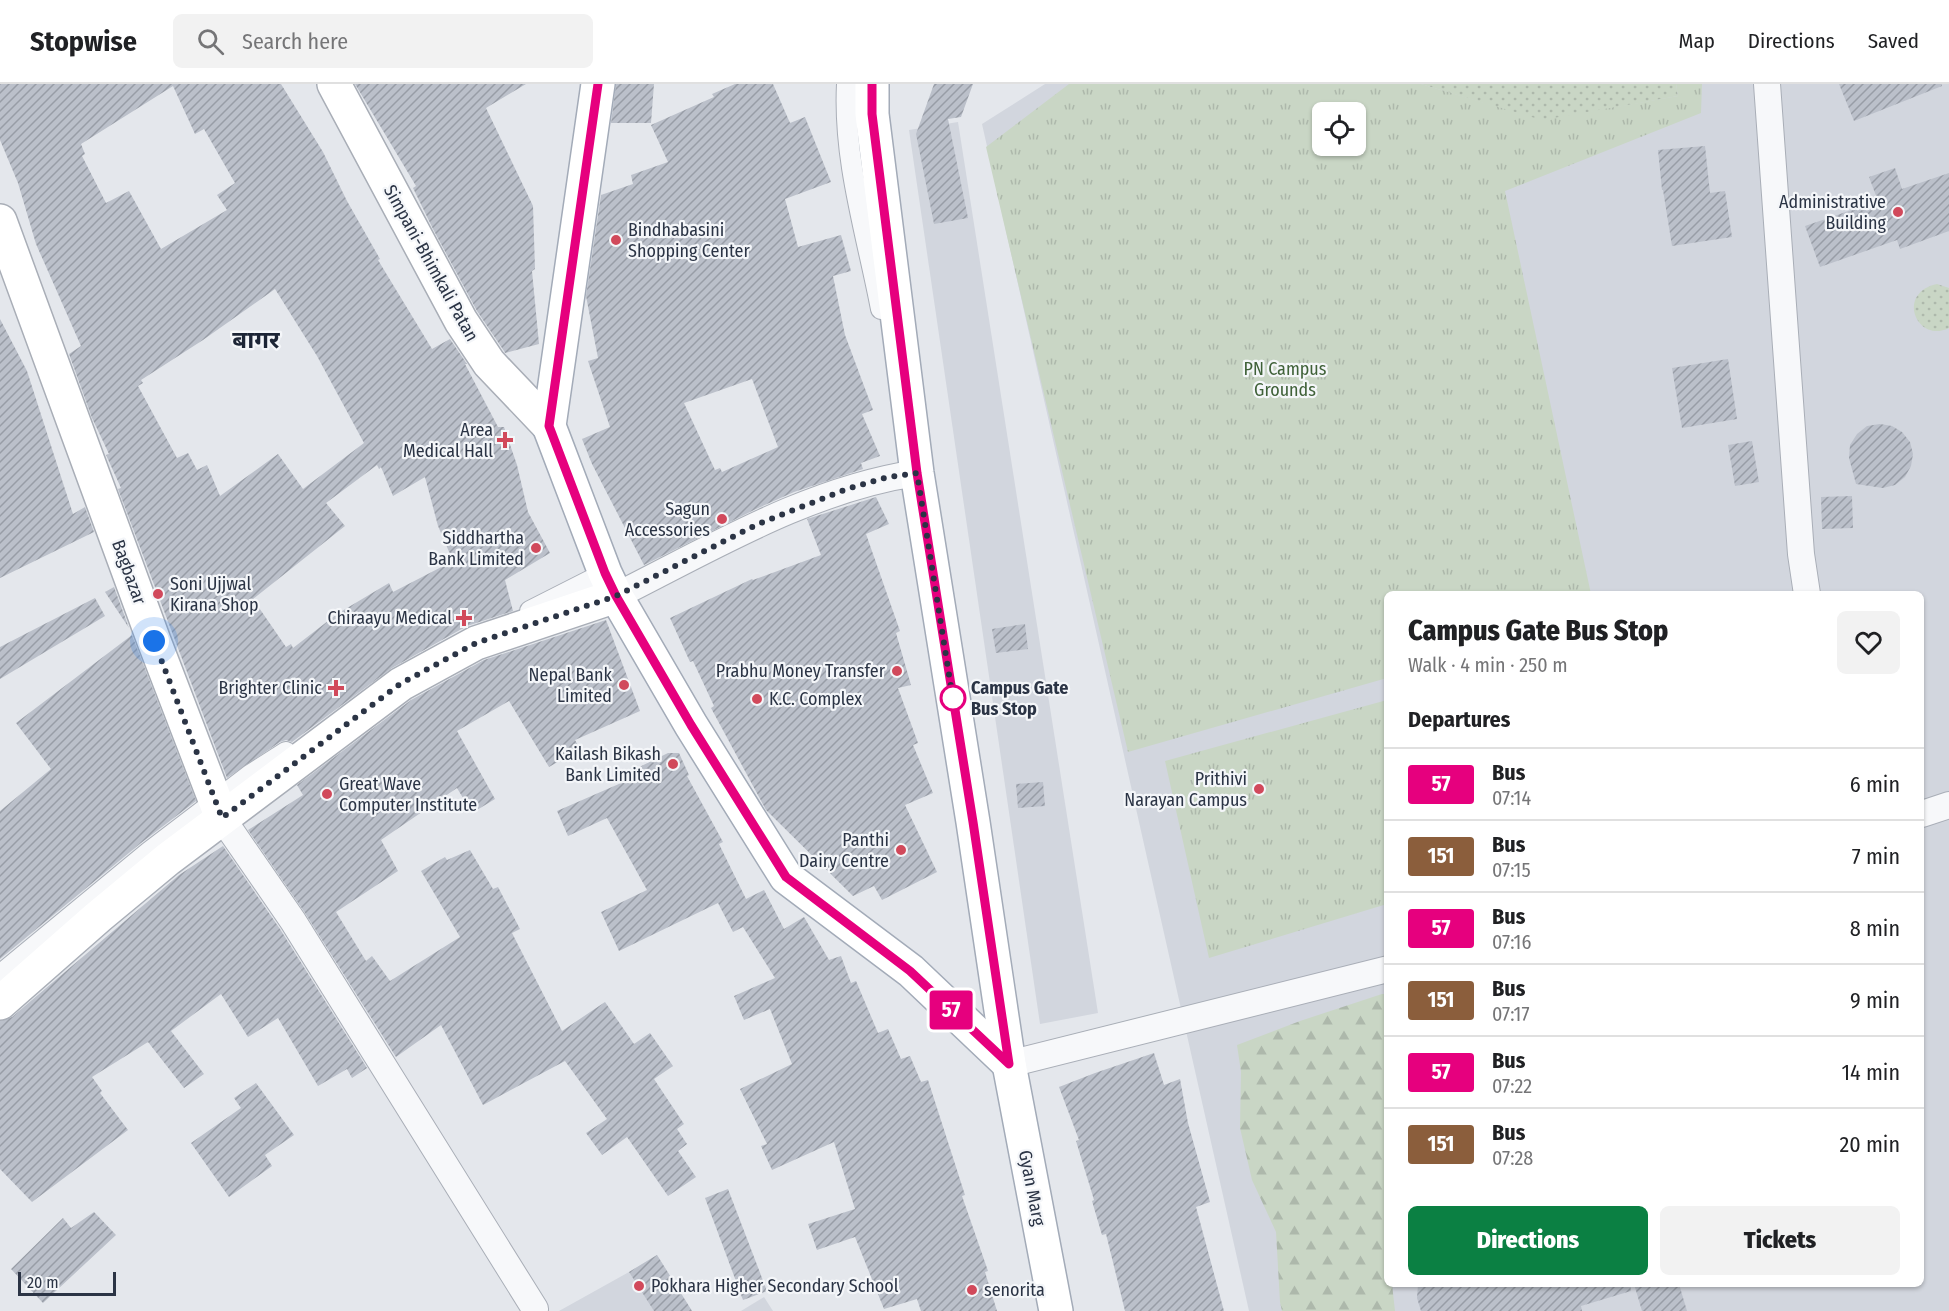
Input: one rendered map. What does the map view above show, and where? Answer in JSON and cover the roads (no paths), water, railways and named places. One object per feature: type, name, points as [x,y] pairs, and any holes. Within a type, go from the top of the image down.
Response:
[{"type":"main road","name":"Simpani-Bhimkali Patan","points":[[334,84],[460,321],[489,363],[549,426]]},
{"type":"main road","points":[[598,84],[549,426],[610,585],[691,725],[786,877],[910,971],[1009,1064]]},
{"type":"main road","name":"Gyan Marg","points":[[872,84],[872,114],[909,474],[975,833],[1009,1064],[1056,1311]]},
{"type":"main road","name":"Bagbazar","points":[[0,221],[154,641],[219,810]]},
{"type":"main road","points":[[0,1003],[168,859],[219,810],[400,684],[476,643],[610,585]]},
{"type":"street","points":[[610,585],[847,489],[888,477],[909,474],[872,261],[855,193],[846,104],[847,84]]},
{"type":"street","points":[[1767,84],[1801,554],[1807,591]]},
{"type":"street","points":[[1924,813],[1949,805]]},
{"type":"street","points":[[0,975],[149,852],[219,810],[293,921],[535,1309]]},
{"type":"street","points":[[1009,1064],[1384,970]]},
{"type":"place","name":"Administrative Building","points":[[1898,212]]},
{"type":"place","name":"Bindhabasini Shopping Center","points":[[616,240]]},
{"type":"place","name":"Area Medical Hall","points":[[505,440]]},
{"type":"place","name":"Sagun Accessories","points":[[722,519]]},
{"type":"place","name":"Siddhartha Bank Limited","points":[[536,548]]},
{"type":"place","name":"Soni Ujjwal Kirana Shop","points":[[158,594]]},
{"type":"place","name":"Chiraayu Medical","points":[[464,618]]},
{"type":"place","name":"Prabhu Money Transfer","points":[[897,671]]},
{"type":"place","name":"Nepal Bank Limited","points":[[624,685]]},
{"type":"place","name":"Brighter Clinic","points":[[336,688]]},
{"type":"place","name":"Campus Gate Bus Stop","points":[[953,698]]},
{"type":"place","name":"K.C. Complex","points":[[757,699]]},
{"type":"place","name":"Kailash Bikash Bank Limited","points":[[673,764]]},
{"type":"place","name":"Prithivi Narayan Campus","points":[[1259,789]]},
{"type":"place","name":"Great Wave Computer Institute","points":[[327,794]]},
{"type":"place","name":"Panthi Dairy Centre","points":[[901,850]]},
{"type":"place","name":"Pokhara Higher Secondary School","points":[[639,1286]]},
{"type":"place","name":"senorita","points":[[972,1290]]},
{"type":"district","name":"बागर","points":[[256,340]]},
{"type":"park label","name":"PN Campus Grounds","points":[[1285,379]]}]
